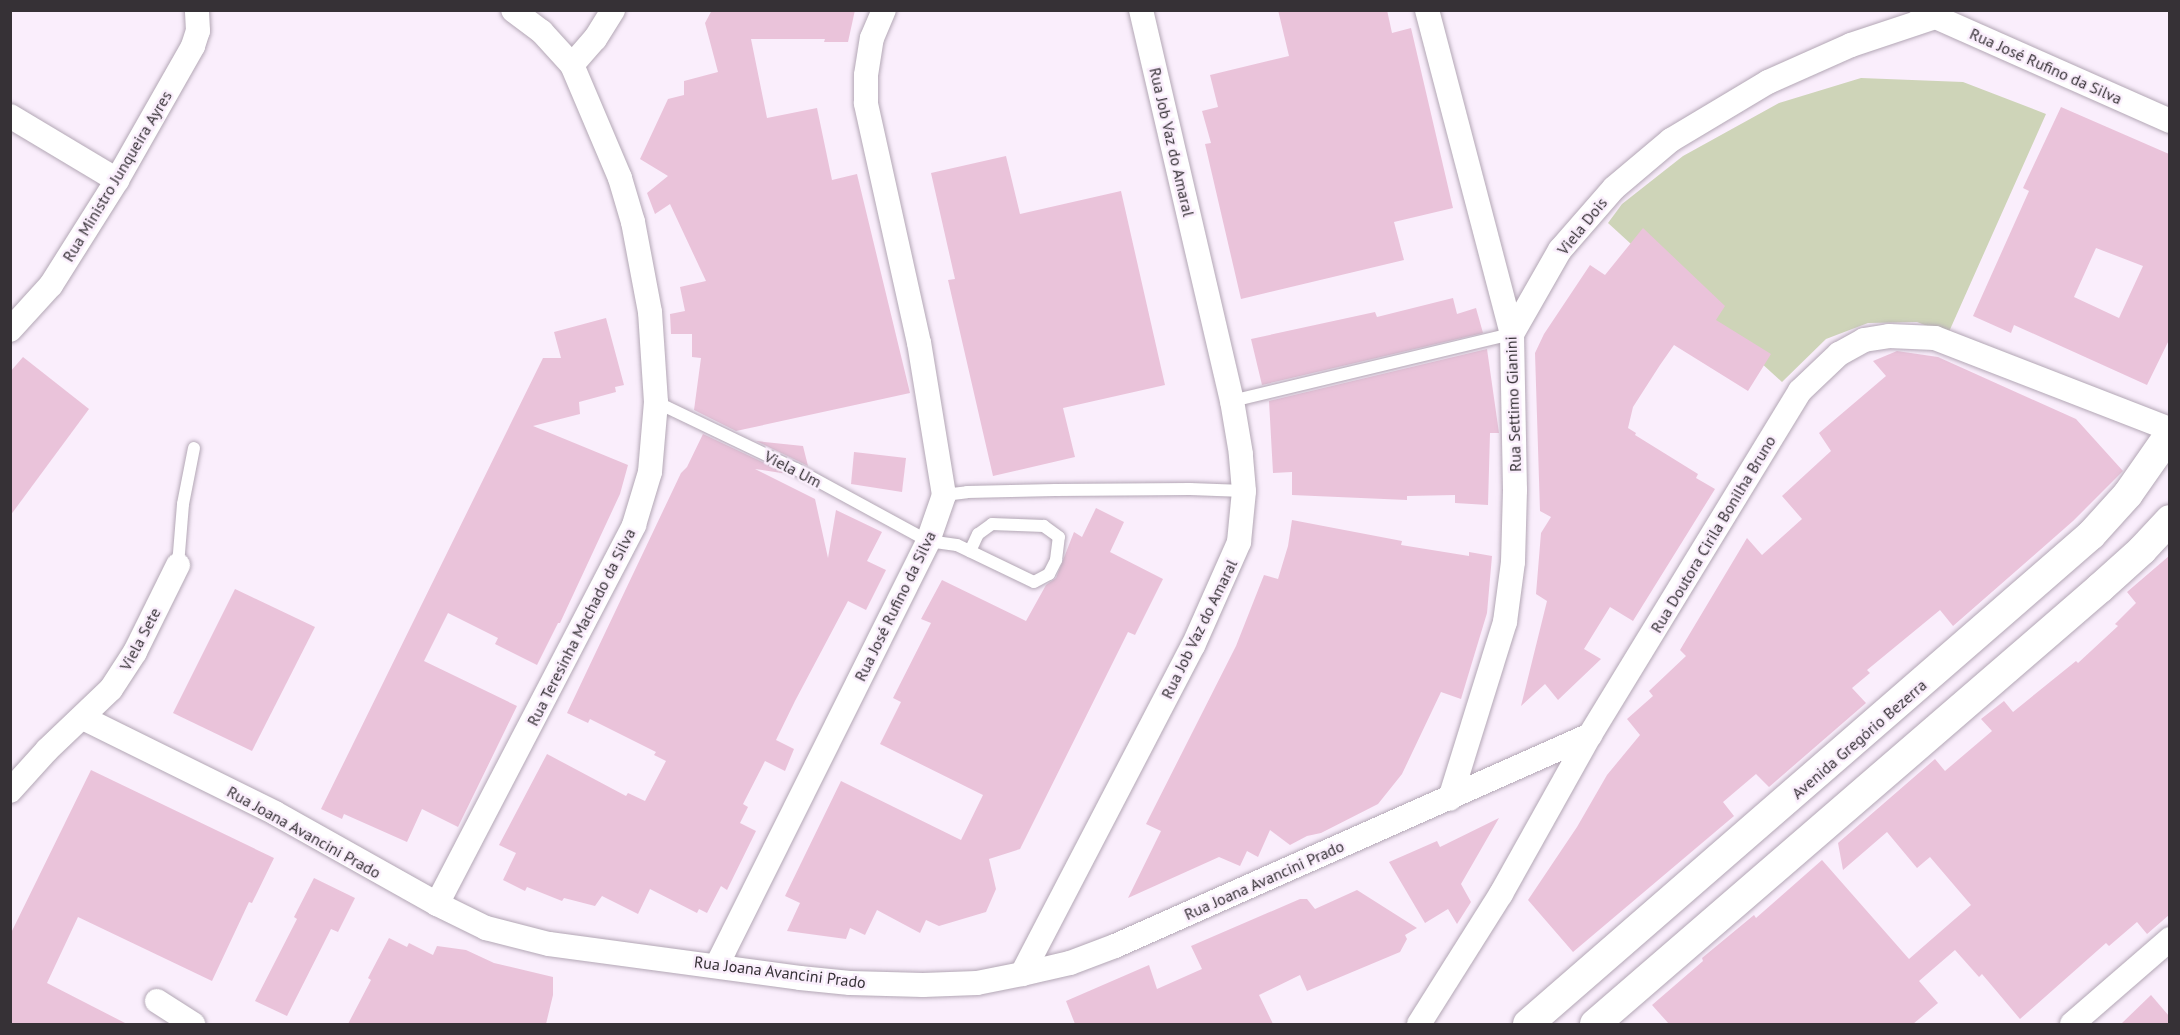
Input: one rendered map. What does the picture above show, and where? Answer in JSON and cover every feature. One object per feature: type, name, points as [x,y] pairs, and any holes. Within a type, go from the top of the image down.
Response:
[{"type":"street","name":"Rua Ministro Junqueira Ayres","points":[[10,330],[51,285],[117,180],[194,46],[198,32],[197,10]]},
{"type":"street","name":"Rua Teresinha Machado da Silva","points":[[437,904],[634,525],[650,472],[656,402],[650,312],[633,222],[620,178],[572,65],[542,32],[513,10]]},
{"type":"street","points":[[572,65],[595,39],[613,10]]},
{"type":"street","name":"Rua José Rufino da Silva","points":[[717,965],[928,541],[944,495],[919,343],[866,103],[866,75],[872,38],[884,10]]},
{"type":"street","name":"Rua Job Vaz do Amaral","points":[[1022,974],[1193,646],[1232,564],[1239,542],[1244,492],[1241,454],[1232,401],[1141,10]]},
{"type":"street","name":"Rua Settimo Gianini","points":[[1427,10],[1512,334],[1515,490],[1513,562],[1505,622],[1450,799]]},
{"type":"street","name":"Rua José Rufino da Silva","points":[[1929,14],[2169,121]]},
{"type":"street","name":"Viela Dois","points":[[1512,334],[1560,250],[1614,188],[1671,140],[1768,82],[1929,14]]},
{"type":"street","points":[[10,116],[117,180]]},
{"type":"street","name":"Rua Doutora Cirila Bonilha Bruno","points":[[1419,1024],[1501,894],[1590,735],[1800,391],[1839,354],[1864,340],[1906,335],[1935,338],[2169,429]]},
{"type":"street","name":"Avenida Gregório Bezerra","points":[[1528,1024],[2091,535],[2128,494],[2169,434]]},
{"type":"street","points":[[1595,1024],[2100,588],[2142,550],[2169,520]]},
{"type":"street","name":"Viela Sete","points":[[10,790],[47,750],[111,689],[130,662],[178,565]]},
{"type":"street","name":"Rua Joana Avancini Prado","points":[[83,718],[275,813],[437,904],[486,928],[520,938],[850,983],[923,985],[977,983],[1022,974],[1070,963],[1116,946],[1590,735]]},
{"type":"street","points":[[2072,1024],[2169,939]]},
{"type":"street","points":[[158,1001],[193,1024]]},
{"type":"lane","points":[[1232,401],[1512,334]]},
{"type":"lane","name":"Viela Um","points":[[656,402],[796,470],[928,541]]},
{"type":"lane","name":"Viela Sete","points":[[178,565],[183,504],[194,448]]},
{"type":"lane","points":[[944,495],[967,492],[1055,490],[1190,489],[1244,492]]},
{"type":"lane","points":[[928,541],[957,545],[1034,582],[1049,574],[1056,560],[1059,537],[1044,526],[992,524],[978,534],[970,551]]},
{"type":"green space","points":[[1861,78],[1963,82],[2046,114],[1948,334],[1917,322],[1868,323],[1826,339],[1782,382],[1608,223],[1622,204],[1683,156],[1779,103]]},
{"type":"building","points":[[712,10],[855,10],[848,42],[824,42],[825,39],[751,39],[767,118],[817,108],[832,180],[857,174],[910,393],[736,431],[694,410],[701,358],[692,357],[692,334],[671,334],[670,314],[685,311],[680,287],[706,281],[670,204],[655,214],[647,193],[668,176],[640,159],[668,99],[684,95],[684,81],[718,72],[705,23]]},
{"type":"building","points":[[1278,10],[1387,10],[1392,33],[1411,28],[1453,208],[1394,222],[1404,260],[1241,299],[1205,144],[1211,143],[1202,111],[1218,107],[1210,75],[1289,56]]},
{"type":"building","points":[[2061,107],[2169,154],[2169,340],[2147,385],[2014,325],[2011,333],[1973,316],[2029,191],[2023,188]],"holes":[[[2096,248],[2143,266],[2119,318],[2074,297]]]},
{"type":"building","points":[[1006,156],[1020,214],[1121,191],[1165,385],[1063,408],[1075,457],[993,476],[948,280],[955,279],[931,173]]},
{"type":"building","points":[[1643,228],[1725,306],[1716,320],[1771,354],[1748,391],[1674,345],[1633,407],[1628,428],[1636,433],[1635,435],[1698,474],[1696,478],[1715,489],[1633,621],[1610,607],[1584,649],[1601,659],[1558,700],[1545,684],[1521,706],[1547,601],[1536,594],[1541,533],[1551,517],[1540,511],[1535,353],[1544,334],[1590,265],[1605,275]]},
{"type":"building","points":[[1453,298],[1457,314],[1476,308],[1483,333],[1262,385],[1251,339],[1375,312],[1377,317]]},
{"type":"building","points":[[606,318],[624,385],[615,387],[616,392],[579,402],[580,414],[533,426],[628,465],[620,494],[560,623],[537,665],[495,644],[498,638],[448,613],[424,661],[517,706],[458,827],[422,809],[407,842],[344,814],[342,819],[321,809],[543,358],[561,358],[554,332]]},
{"type":"building","points":[[1487,349],[1499,433],[1490,433],[1488,505],[1455,503],[1455,495],[1407,496],[1407,500],[1292,495],[1292,472],[1273,473],[1269,401]]},
{"type":"building","points":[[1897,351],[1938,357],[2076,419],[2123,471],[2073,521],[1953,626],[1940,610],[1867,670],[1870,673],[1852,688],[1866,703],[1769,787],[1756,774],[1723,802],[1734,816],[1573,952],[1528,900],[1577,827],[1607,775],[1640,735],[1627,719],[1653,696],[1649,691],[1686,656],[1680,650],[1747,538],[1762,555],[1802,519],[1782,496],[1831,451],[1819,433],[1886,376],[1873,361]]},
{"type":"building","points":[[23,357],[89,409],[10,516],[10,372]]},
{"type":"building","points":[[703,434],[788,474],[755,469],[815,499],[828,558],[836,510],[882,532],[867,561],[886,570],[866,610],[848,601],[795,701],[776,740],[794,749],[785,771],[765,761],[743,804],[748,807],[740,823],[756,831],[727,890],[721,886],[707,913],[699,909],[697,913],[650,889],[638,914],[602,896],[595,906],[564,898],[562,901],[527,887],[525,891],[503,880],[516,853],[499,845],[547,754],[626,796],[628,793],[645,801],[666,761],[654,755],[656,752],[590,719],[588,723],[567,713],[681,473],[687,467]]},
{"type":"building","points":[[756,441],[803,446],[808,466],[800,462]]},
{"type":"building","points":[[854,452],[906,458],[902,492],[851,484]]},
{"type":"building","points":[[1096,508],[1124,522],[1110,552],[1163,579],[1135,635],[1128,632],[1020,849],[989,859],[996,889],[986,912],[939,926],[926,920],[920,933],[877,910],[865,935],[850,928],[846,939],[787,931],[800,903],[785,896],[841,781],[961,840],[983,795],[880,744],[901,702],[893,698],[931,623],[921,619],[942,580],[1026,621],[1046,585],[1056,578],[1074,532],[1082,537]]},
{"type":"building","points":[[1292,520],[1402,541],[1401,545],[1469,556],[1469,552],[1492,556],[1487,613],[1461,699],[1441,692],[1402,774],[1378,804],[1321,833],[1307,836],[1290,845],[1270,830],[1258,857],[1247,851],[1240,866],[1219,857],[1128,898],[1161,831],[1146,824],[1236,646],[1264,575],[1278,579],[1288,546]]},
{"type":"building","points":[[2169,556],[2169,915],[2147,934],[2137,922],[2109,946],[2106,943],[2020,1019],[1982,974],[1979,977],[1955,950],[1919,981],[1938,1003],[1913,1024],[1669,1024],[1652,1005],[1703,961],[1702,958],[1754,915],[1756,918],[1822,860],[1909,959],[1971,905],[1930,857],[1917,868],[1887,832],[1843,870],[1838,843],[1935,759],[1945,771],[1992,731],[1981,719],[2004,701],[2013,712],[2076,661],[2078,663],[2118,626],[2115,624],[2136,603],[2127,592]]},
{"type":"building","points":[[235,589],[315,627],[252,751],[173,713]]},
{"type":"building","points":[[91,770],[274,858],[252,903],[249,902],[212,981],[78,917],[47,983],[127,1024],[10,1024],[10,935]]},
{"type":"building","points":[[1499,818],[1461,884],[1471,902],[1457,924],[1448,909],[1425,923],[1389,862],[1437,841],[1440,847]]},
{"type":"building","points":[[314,878],[355,898],[338,932],[331,929],[287,1016],[255,1001],[297,919],[294,917]]},
{"type":"building","points":[[1357,890],[1417,928],[1405,935],[1407,939],[1400,952],[1307,991],[1300,975],[1259,995],[1273,1024],[1075,1024],[1066,1001],[1149,965],[1157,989],[1202,969],[1191,946],[1300,899],[1307,899],[1315,909]]},
{"type":"building","points":[[389,938],[407,947],[409,943],[433,955],[437,946],[466,950],[494,963],[553,977],[553,995],[546,1024],[348,1024],[371,980],[368,978]]},
{"type":"building","points":[[2151,995],[2169,1016],[2169,1024],[2121,1024]]}]
